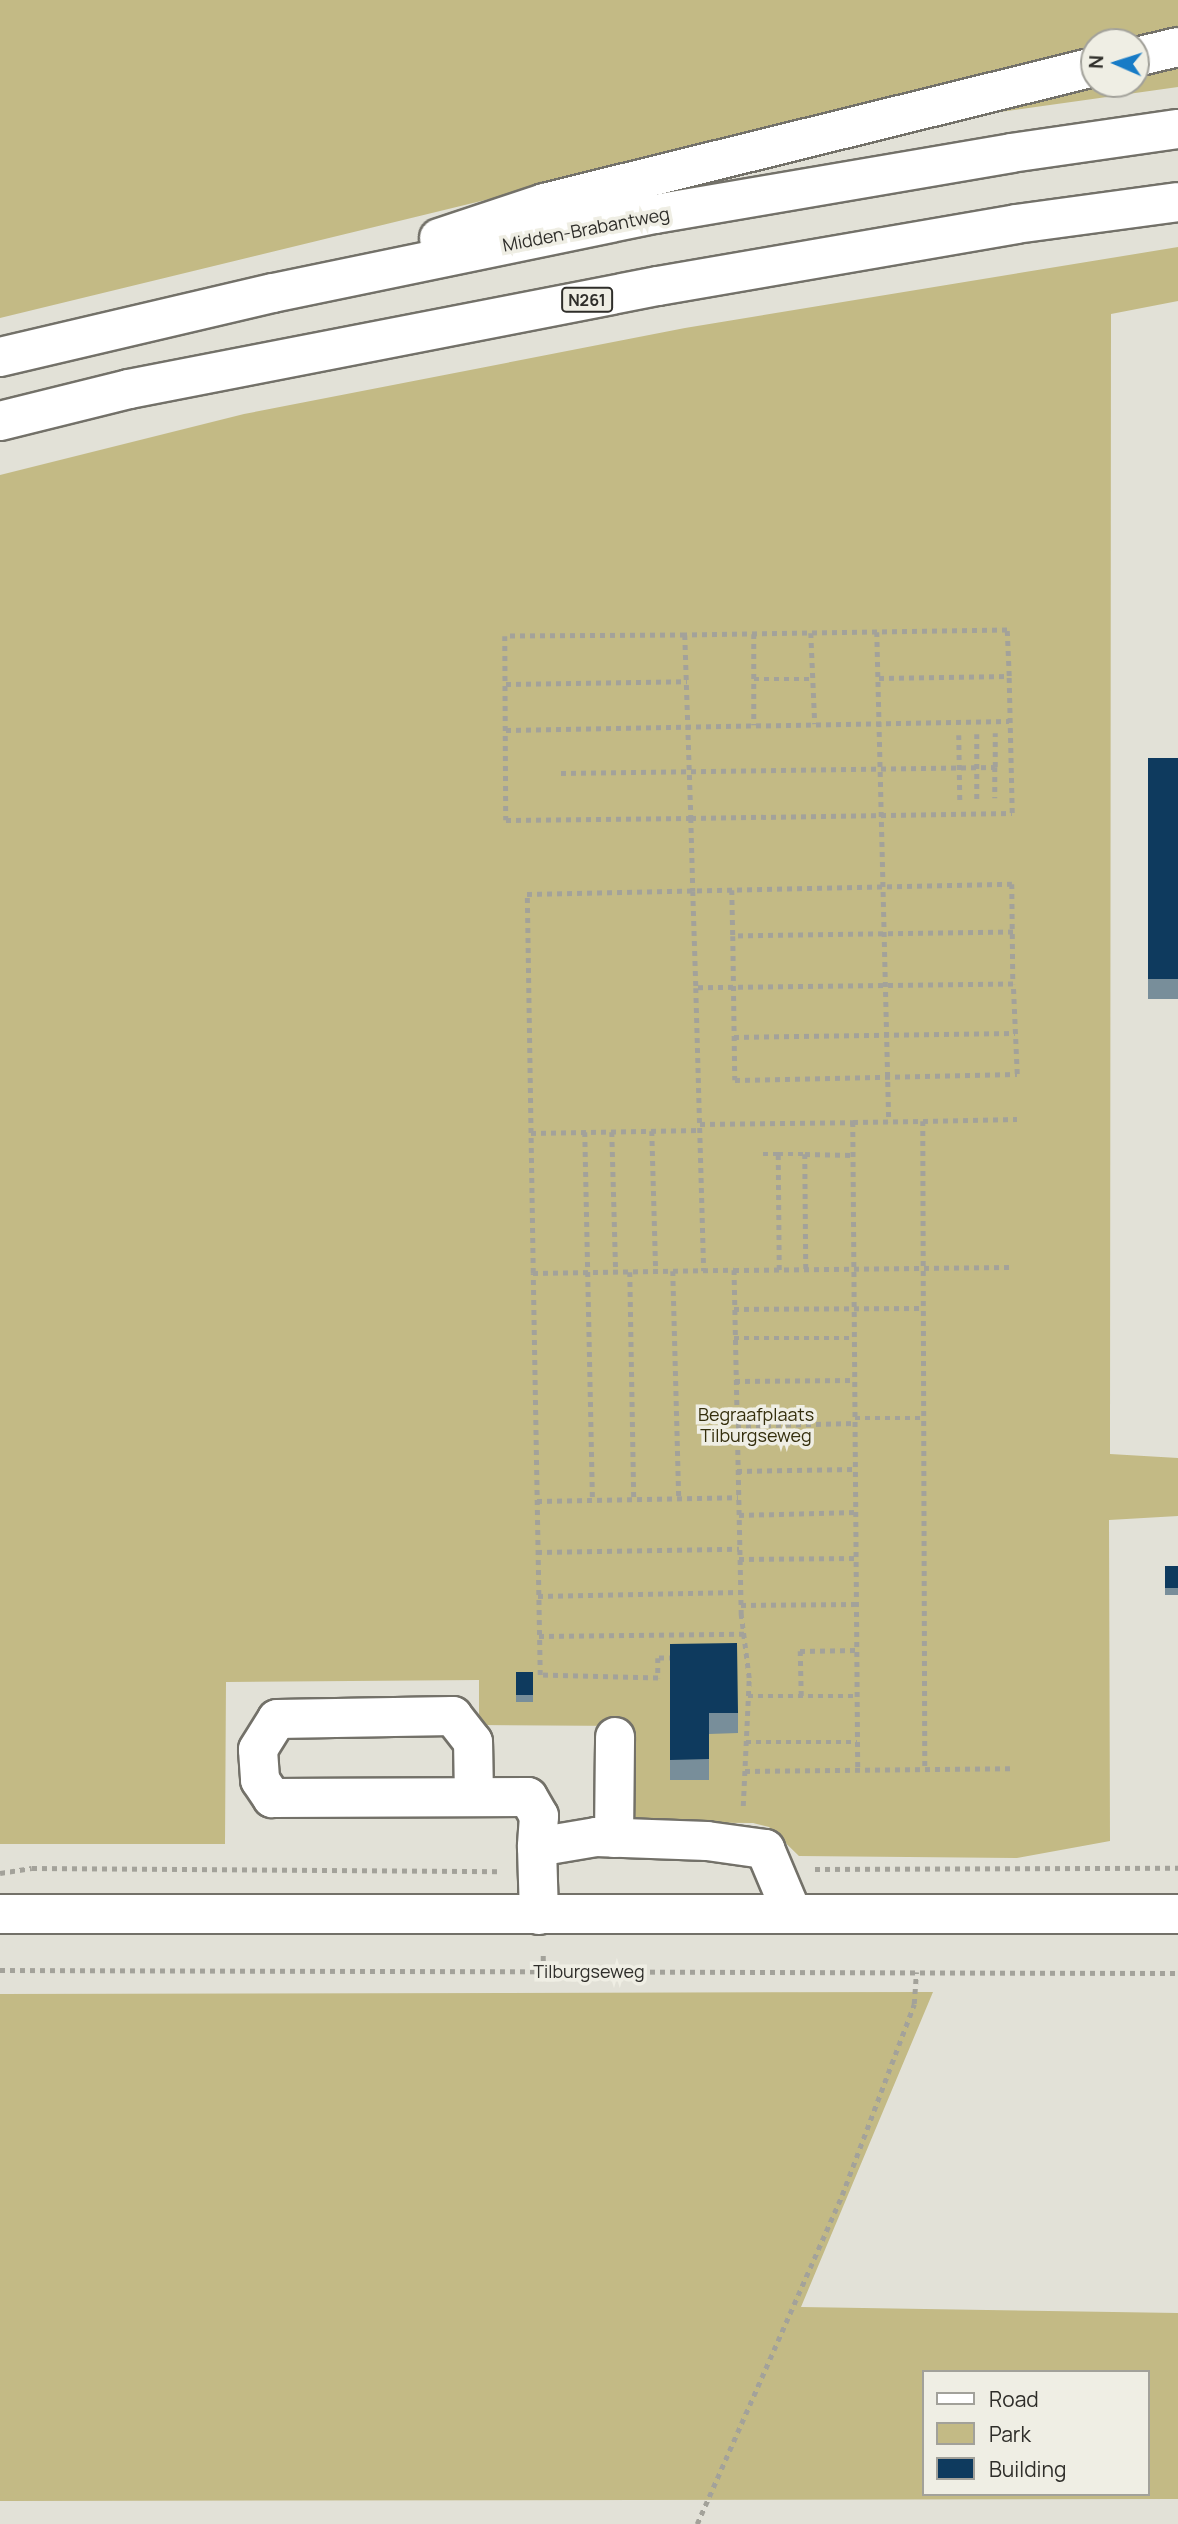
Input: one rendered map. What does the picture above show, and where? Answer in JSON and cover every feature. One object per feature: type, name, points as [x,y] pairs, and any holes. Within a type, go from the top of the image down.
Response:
[{"type":"main road","points":[[1150,54],[1178,47]]},
{"type":"main road","points":[[273,293],[544,203],[1080,70]]},
{"type":"main road","name":"Midden-Brabantweg","points":[[0,357],[273,293],[655,214],[1011,153],[1178,129]]},
{"type":"main road","name":"N261","points":[[0,421],[129,389],[658,286],[1016,224],[1178,202]]},
{"type":"main road","points":[[474,1797],[473,1742],[453,1716],[277,1719],[258,1750],[260,1780],[272,1798],[528,1797],[539,1816],[539,1915]]},
{"type":"main road","points":[[614,1838],[615,1737]]},
{"type":"main road","points":[[537,1847],[614,1838],[765,1849],[792,1913]]},
{"type":"main road","points":[[0,1914],[1178,1914]]},
{"type":"path","points":[[1007,630],[1012,813],[506,820],[505,636],[811,633],[1007,630]]},
{"type":"path","points":[[877,632],[889,1122]]},
{"type":"path","points":[[811,633],[815,724]]},
{"type":"path","points":[[754,634],[754,725]]},
{"type":"path","points":[[685,635],[704,1271]]},
{"type":"path","points":[[879,678],[1009,676]]},
{"type":"path","points":[[754,680],[813,679]]},
{"type":"path","points":[[505,684],[687,681]]},
{"type":"path","points":[[506,730],[1009,721]]},
{"type":"path","points":[[995,733],[995,799]]},
{"type":"path","points":[[977,734],[977,799]]},
{"type":"path","points":[[959,735],[960,800]]},
{"type":"path","points":[[561,773],[995,767]]},
{"type":"path","points":[[683,1658],[658,1658],[658,1678],[550,1678],[540,1675],[527,894],[1012,884],[1017,1074],[735,1080],[732,890]]},
{"type":"path","points":[[733,936],[1013,932]]},
{"type":"path","points":[[696,988],[1013,984]]},
{"type":"path","points":[[734,1037],[1015,1033]]},
{"type":"path","points":[[699,1124],[1017,1119]]},
{"type":"path","points":[[923,1121],[925,1769]]},
{"type":"path","points":[[853,1122],[858,1769]]},
{"type":"path","points":[[531,1133],[700,1130]]},
{"type":"path","points":[[652,1131],[656,1271]]},
{"type":"path","points":[[585,1132],[593,1500]]},
{"type":"path","points":[[612,1132],[616,1272]]},
{"type":"path","points":[[763,1154],[853,1155]]},
{"type":"path","points":[[778,1154],[779,1270]]},
{"type":"path","points":[[805,1154],[806,1269]]},
{"type":"path","points":[[533,1273],[1009,1267]]},
{"type":"path","points":[[734,1270],[740,1592],[748,1696],[741,1846]]},
{"type":"path","points":[[673,1271],[679,1498]]},
{"type":"path","points":[[630,1272],[634,1499]]},
{"type":"path","points":[[734,1309],[923,1308]]},
{"type":"path","points":[[734,1338],[854,1338]]},
{"type":"path","points":[[735,1381],[855,1380]]},
{"type":"path","points":[[736,1426],[923,1418]]},
{"type":"path","points":[[737,1471],[856,1469]]},
{"type":"path","points":[[537,1501],[738,1497]]},
{"type":"path","points":[[738,1515],[856,1512]]},
{"type":"path","points":[[537,1552],[739,1549]]},
{"type":"path","points":[[739,1559],[857,1558]]},
{"type":"path","points":[[538,1596],[740,1592]]},
{"type":"path","points":[[741,1605],[857,1604]]},
{"type":"path","points":[[539,1636],[744,1634]]},
{"type":"path","points":[[801,1696],[800,1651],[857,1650]]},
{"type":"path","points":[[734,1657],[746,1657]]},
{"type":"path","points":[[748,1696],[858,1696]]},
{"type":"path","points":[[746,1742],[858,1741]]},
{"type":"path","points":[[745,1771],[1010,1768]]},
{"type":"path","name":"Tilburgseweg","points":[[0,1970],[1178,1973]]},
{"type":"path","points":[[697,2524],[842,2195],[914,2004],[916,1972]]},
{"type":"green space","points":[[0,0],[1178,0],[1178,31],[1150,38],[1150,28],[1080,28],[1080,55],[0,318]]},
{"type":"green space","points":[[1178,58],[1178,87],[1150,91],[1150,64]]},
{"type":"green space","points":[[1080,87],[1080,98],[1099,98],[935,121]]},
{"type":"green space","name":"Begraafplaats Tilburgseweg","points":[[1178,247],[1178,301],[1111,314],[1110,1454],[1178,1458],[1178,1516],[1109,1520],[1110,1841],[1017,1858],[799,1856],[769,1827],[753,1823],[629,1822],[627,1726],[479,1725],[479,1680],[226,1682],[225,1844],[0,1844],[0,475],[244,414],[685,328]]},
{"type":"green space","points":[[933,1992],[801,2307],[1178,2313],[1178,2499],[0,2501],[0,1994]]},
{"type":"building","points":[[1148,758],[1178,758],[1178,979],[1148,979]]},
{"type":"building","points":[[1165,1566],[1178,1566],[1178,1588],[1165,1588]]},
{"type":"building","points":[[737,1643],[738,1713],[709,1713],[709,1759],[670,1760],[670,1644]]},
{"type":"building","points":[[516,1672],[533,1672],[533,1695],[516,1695]]}]
